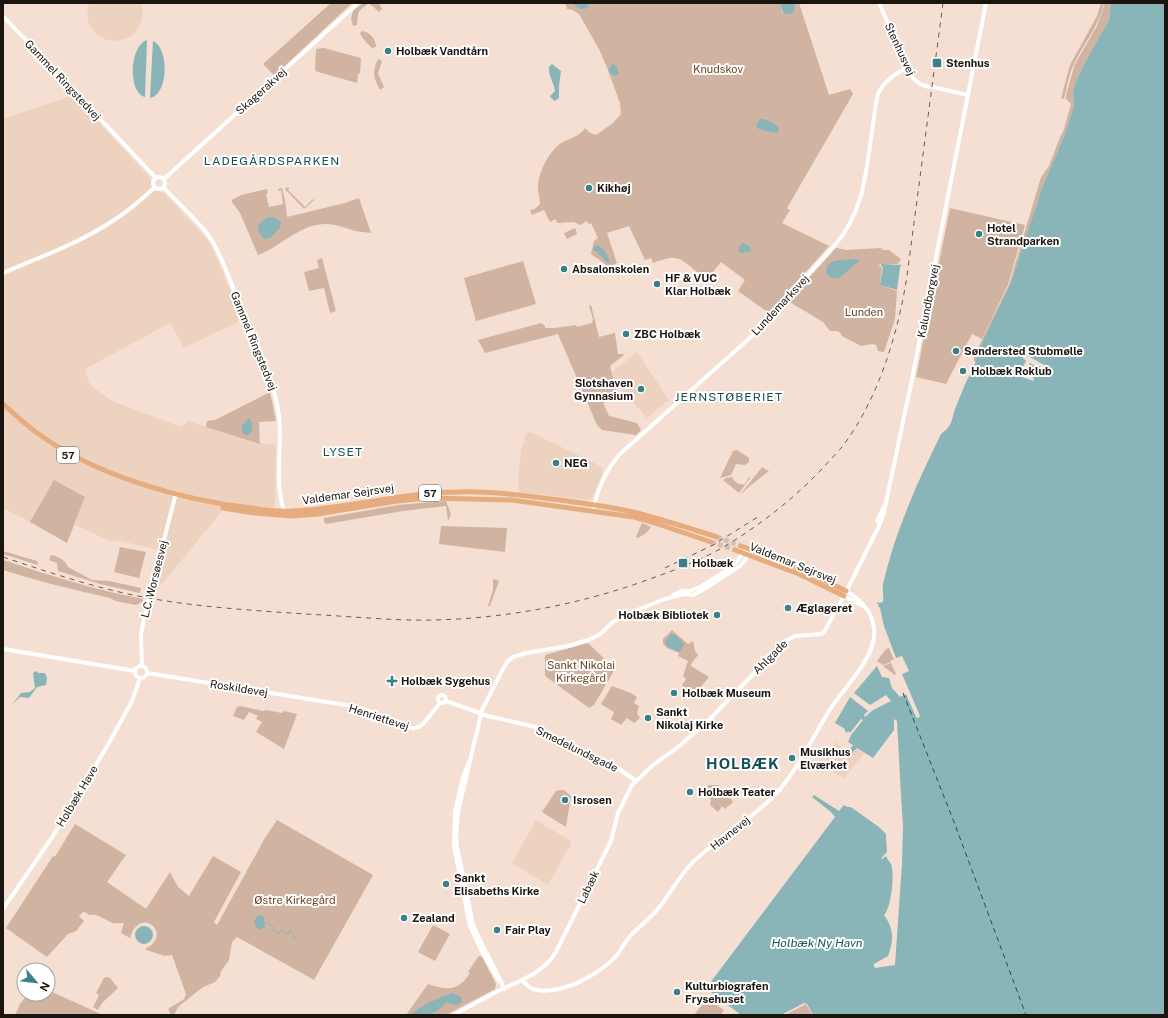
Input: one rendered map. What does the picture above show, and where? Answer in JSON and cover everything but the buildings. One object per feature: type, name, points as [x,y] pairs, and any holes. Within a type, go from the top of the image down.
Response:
[{"type":"main road","name":"Valdemar Sejrsvej","points":[[3,404],[40,436],[88,463],[109,472],[176,495]]},
{"type":"main road","name":"Valdemar Sejrsvej","points":[[3,408],[14,419],[39,438],[81,462],[108,474],[176,495],[219,504],[285,513],[318,514],[397,501],[432,498],[512,500],[640,514],[716,538]]},
{"type":"main road","name":"Valdemar Sejrsvej","points":[[593,508],[648,521],[711,542]]},
{"type":"main road","name":"Valdemar Sejrsvej","points":[[741,546],[801,569],[845,593]]},
{"type":"main road","name":"Valdemar Sejrsvej","points":[[735,550],[845,593]]},
{"type":"street","name":"Skagerakvej","points":[[164,179],[358,3]]},
{"type":"street","name":"Stenhusvej","points":[[879,3],[915,80],[920,84],[968,95]]},
{"type":"street","name":"Kalundborgvej","points":[[845,593],[880,524],[886,505],[986,3]]},
{"type":"street","name":"Gammel Ringstedvej","points":[[3,16],[156,178]]},
{"type":"street","name":"Lundemarksvej","points":[[593,508],[605,475],[620,454],[753,335],[842,237],[856,213],[863,190],[878,94],[890,78],[908,67]]},
{"type":"street","points":[[160,177],[164,179],[166,183],[164,188],[159,189],[155,187],[153,183],[156,178],[160,177]]},
{"type":"street","points":[[3,273],[65,247],[94,232],[124,214],[155,187]]},
{"type":"street","name":"Gammel Ringstedvej","points":[[164,188],[206,233],[215,246],[267,370],[274,392],[279,419],[280,449],[278,483],[285,513]]},
{"type":"street","name":"L.C. Worsøesvej","points":[[142,666],[141,634],[146,606],[176,495]]},
{"type":"street","points":[[877,521],[886,505]]},
{"type":"street","points":[[504,989],[481,950],[472,925],[456,856],[454,817],[457,799],[482,714],[490,693],[506,663],[518,655],[568,646],[594,638],[600,635],[607,626],[618,619],[679,592],[690,591],[700,587],[732,567],[749,548]]},
{"type":"street","name":"Havnevej","points":[[521,980],[535,990],[563,988],[583,980],[607,964],[633,933],[660,906],[681,876],[692,864],[775,795],[797,766],[830,709],[867,658],[871,650],[874,629],[871,616],[861,600],[845,593]]},
{"type":"street","name":"Ahlgade","points":[[636,781],[653,765],[678,747],[706,723],[785,641],[795,636],[821,634],[824,632],[845,593]]},
{"type":"street","points":[[3,649],[135,671]]},
{"type":"street","points":[[142,666],[147,669],[147,673],[144,677],[140,678],[136,675],[135,671],[137,668],[142,666]]},
{"type":"street","name":"Roskildevej","points":[[147,673],[332,703]]},
{"type":"street","name":"Holbæk Have","points":[[3,909],[50,840],[109,743],[132,701],[140,678]]},
{"type":"street","points":[[445,696],[446,701],[443,704],[440,703],[438,698],[445,696]]},
{"type":"street","name":"Smedelundsgade","points":[[446,701],[506,721],[536,727],[563,743],[612,764],[636,781]]},
{"type":"street","name":"Henriettevej","points":[[332,703],[362,709],[412,728],[421,726],[440,703]]},
{"type":"street","name":"Labæk","points":[[454,1015],[521,980],[543,967],[551,960],[611,841],[620,808],[629,790],[636,781]]},
{"type":"shaded area","points":[[89,3],[141,3],[143,15],[140,25],[134,34],[125,39],[115,41],[104,39],[96,34],[89,25],[87,15]]},
{"type":"shaded area","points":[[74,95],[151,179],[152,186],[155,190],[165,193],[210,243],[242,320],[184,348],[170,323],[85,369],[90,385],[112,401],[181,427],[188,421],[254,442],[276,445],[275,507],[267,508],[228,504],[155,591],[148,590],[158,551],[156,549],[116,540],[112,542],[75,525],[85,497],[54,481],[30,522],[3,508],[3,119]]},
{"type":"shaded area","name":"Slotshaven Gynnasium","points":[[637,352],[669,400],[647,418],[616,383],[612,372]]},
{"type":"shaded area","name":"NEG","points":[[531,432],[602,467],[603,473],[592,498],[588,500],[520,492],[518,478],[521,451],[526,434]]},
{"type":"shaded area","points":[[835,742],[851,755],[856,749],[864,753],[844,778],[822,766]]},
{"type":"shaded area","points":[[536,820],[571,841],[571,844],[548,885],[512,863]]},
{"type":"green space","points":[[331,3],[352,3],[274,75],[263,64]]},
{"type":"green space","points":[[363,3],[369,3],[360,10],[357,25],[353,26],[351,19],[353,11]]},
{"type":"green space","points":[[369,3],[379,3],[382,9],[379,12]]},
{"type":"green space","name":"Knudskov","points":[[565,3],[781,3],[782,12],[790,14],[794,9],[795,3],[799,3],[829,95],[850,89],[853,94],[787,208],[790,210],[782,223],[829,246],[769,313],[738,291],[745,280],[721,262],[709,277],[698,272],[680,259],[667,258],[653,263],[651,258],[645,260],[629,226],[607,233],[617,263],[609,267],[591,254],[594,241],[598,238],[591,223],[589,224],[586,221],[581,225],[574,222],[558,223],[555,219],[550,222],[544,210],[532,215],[530,210],[535,209],[540,204],[538,188],[540,175],[546,161],[554,149],[565,141],[579,134],[585,128],[590,133],[596,135],[613,123],[621,114],[620,103],[609,73],[615,76],[611,65],[608,70],[599,49],[579,14],[573,10],[567,9]]},
{"type":"green space","points":[[1101,3],[1104,3],[1099,19],[1073,66],[1064,99],[1061,98],[1070,65],[1097,16]]},
{"type":"green space","points":[[1105,3],[1111,3],[1109,20],[1083,66],[1073,89],[1074,105],[1066,131],[1042,188],[1011,282],[976,362],[974,361],[974,356],[1009,285],[1041,177],[1049,166],[1063,132],[1071,104],[1066,99],[1066,95],[1075,64],[1097,26]]},
{"type":"green space","points":[[362,31],[372,36],[376,47],[372,48],[365,41],[360,33]]},
{"type":"green space","points":[[324,48],[361,58],[360,73],[358,74],[357,83],[315,71],[316,49]]},
{"type":"green space","points":[[378,59],[382,61],[378,73],[384,87],[380,90],[374,74]]},
{"type":"green space","points":[[288,187],[288,190],[305,207],[313,199],[314,200],[304,209],[285,189]]},
{"type":"green space","points":[[282,188],[287,217],[345,203],[359,198],[371,233],[355,231],[332,224],[318,225],[300,231],[258,255],[240,213],[232,200],[241,195],[267,189],[268,193],[266,194],[269,207],[283,204],[281,190],[278,191],[278,189]]},
{"type":"green space","points":[[950,208],[1025,225],[1008,285],[982,339],[972,334],[946,384],[916,377]]},
{"type":"green space","points":[[575,228],[577,234],[567,239],[564,233]]},
{"type":"green space","name":"Lunden","points":[[836,248],[847,250],[881,248],[883,250],[889,250],[901,259],[898,264],[880,264],[879,266],[882,267],[880,285],[897,291],[895,319],[884,352],[878,351],[876,345],[872,344],[861,346],[842,336],[839,332],[830,331],[823,322],[788,301]]},
{"type":"green space","points":[[322,258],[336,311],[330,313],[324,288],[309,291],[304,272],[319,268],[317,260]]},
{"type":"green space","points":[[523,261],[536,304],[476,321],[464,278]]},
{"type":"green space","points":[[591,305],[599,337],[615,333],[618,354],[624,355],[610,366],[618,398],[603,403],[609,416],[637,423],[641,430],[636,435],[602,430],[597,425],[558,334],[485,353],[478,340],[541,323],[545,326],[545,328],[555,328],[576,325],[577,327],[592,323],[593,319],[589,306]]},
{"type":"green space","points":[[270,392],[276,421],[259,422],[260,444],[206,427],[207,421],[215,420]]},
{"type":"green space","points":[[737,450],[749,458],[749,462],[745,465],[736,464],[731,475],[720,478],[733,451]]},
{"type":"green space","points":[[762,467],[769,471],[740,495]]},
{"type":"green space","points":[[732,477],[734,481],[741,484],[745,484],[749,477],[750,478],[739,493],[723,480]]},
{"type":"green space","points":[[54,480],[85,497],[67,543],[30,522]]},
{"type":"green space","points":[[446,501],[451,514],[448,521],[446,506],[403,511],[326,524],[324,522],[324,518],[398,505]]},
{"type":"green space","points":[[642,523],[651,527],[645,534],[637,538],[636,537]]},
{"type":"green space","points":[[441,526],[507,528],[505,552],[439,544]]},
{"type":"green space","points":[[120,547],[146,552],[139,578],[114,572]]},
{"type":"green space","points":[[3,551],[37,561],[38,565],[3,554]]},
{"type":"green space","points":[[51,555],[61,559],[68,567],[92,580],[109,581],[141,588],[140,593],[100,584],[58,571],[57,563],[49,560]]},
{"type":"green space","points":[[3,560],[90,587],[143,599],[143,601],[136,605],[115,601],[110,598],[16,574],[3,570]]},
{"type":"green space","points":[[493,579],[499,581],[490,606],[488,606],[493,590]]},
{"type":"green space","points":[[672,630],[688,644],[693,641],[695,651],[698,655],[691,666],[709,677],[694,695],[682,685],[686,679],[683,676],[688,661],[678,656],[679,653],[667,648],[663,644],[663,639]]},
{"type":"green space","name":"Sankt Nikolai Kirkegård","points":[[588,643],[615,669],[594,705],[589,708],[545,676],[545,655]]},
{"type":"green space","points":[[889,648],[894,660],[891,660],[891,662],[883,665],[877,661],[886,649]]},
{"type":"green space","points":[[891,663],[896,674],[895,675],[883,666]]},
{"type":"green space","points":[[612,686],[631,693],[637,697],[634,703],[639,706],[637,713],[640,718],[634,723],[627,718],[621,725],[611,719],[614,712],[601,704]]},
{"type":"green space","points":[[240,706],[263,711],[266,710],[282,713],[284,711],[297,714],[284,749],[256,732],[262,722],[256,719],[258,716],[249,712],[244,720],[233,716],[237,707]]},
{"type":"green space","points":[[709,785],[719,785],[733,802],[725,809],[722,806],[718,812],[710,805],[711,800],[703,791]]},
{"type":"green space","points":[[564,790],[571,796],[566,827],[542,812],[556,791]]},
{"type":"green space","name":"Østre Kirkegård","points":[[277,820],[373,875],[314,980],[237,937],[232,942],[229,960],[215,982],[203,987],[178,1007],[174,1015],[171,1015],[168,1009],[184,999],[186,994],[172,955],[165,956],[145,949],[153,943],[157,936],[156,930],[152,925],[140,923],[134,928],[130,938],[121,933],[124,923],[112,923],[97,916],[89,915],[83,912],[79,916],[84,921],[76,931],[68,934],[47,957],[6,928],[53,856],[54,857],[56,855],[75,824],[126,855],[107,882],[146,909],[170,872],[178,887],[189,896],[213,856],[241,872],[214,922],[217,925],[265,838]]},
{"type":"green space","points":[[433,925],[450,934],[435,961],[418,952]]},
{"type":"green space","points":[[480,956],[482,957],[496,984],[495,989],[446,1015],[406,1015],[428,984],[452,988],[461,984],[466,979],[470,973],[468,972]]},
{"type":"green space","points":[[104,978],[110,978],[118,988],[102,1003],[98,1010],[93,1007],[99,995],[96,993]]},
{"type":"green space","points":[[56,994],[103,1015],[15,1015],[22,1002],[56,1002]]},
{"type":"green space","points":[[705,1001],[711,1005],[713,1002],[724,1010],[721,1015],[694,1015]]},
{"type":"green space","points":[[806,1004],[812,1015],[785,1015]]},
{"type":"water","points":[[573,3],[589,3],[587,8],[582,9]]},
{"type":"water","points":[[781,3],[795,3],[794,12],[784,14]]},
{"type":"water","name":"Holbæk Ny Havn","points":[[1111,3],[1165,3],[1165,1015],[813,1015],[807,1004],[804,1003],[781,1015],[741,1015],[707,989],[707,987],[835,817],[812,797],[814,795],[839,811],[844,805],[851,807],[878,826],[886,834],[888,852],[886,856],[891,864],[893,875],[889,906],[884,915],[890,925],[892,940],[888,956],[874,964],[874,966],[875,968],[895,965],[903,826],[897,721],[894,719],[894,730],[873,758],[857,748],[851,754],[848,752],[853,745],[848,742],[851,735],[863,720],[861,719],[850,733],[848,731],[847,733],[845,729],[835,723],[850,697],[868,711],[864,715],[865,717],[873,710],[891,701],[886,695],[870,705],[854,693],[877,666],[882,677],[889,678],[892,688],[900,697],[906,694],[916,717],[918,718],[920,716],[902,674],[909,671],[902,656],[896,658],[884,626],[880,608],[878,606],[879,603],[883,602],[883,584],[888,565],[900,527],[915,489],[941,434],[951,423],[955,409],[973,369],[983,341],[1011,282],[1042,188],[1066,131],[1074,105],[1073,89],[1083,66],[1109,20]]},
{"type":"water","points":[[147,40],[145,97],[139,94],[136,88],[133,79],[133,70],[137,51],[141,44]]},
{"type":"water","points":[[153,41],[158,45],[162,53],[165,71],[160,89],[156,95],[150,98]]},
{"type":"water","points":[[552,64],[561,71],[559,98],[555,101],[550,96],[555,91],[549,70],[549,67]]},
{"type":"water","points":[[614,64],[619,74],[615,76],[609,73],[608,70],[611,65]]},
{"type":"water","points":[[760,119],[767,120],[778,126],[779,130],[777,133],[757,128],[756,125]]},
{"type":"water","points":[[268,217],[275,218],[280,221],[280,228],[270,238],[264,239],[259,233],[258,226]]},
{"type":"water","points":[[742,243],[750,247],[752,251],[739,252],[739,247]]},
{"type":"water","points":[[595,245],[603,249],[610,263],[608,263],[596,251],[593,250]]},
{"type":"water","points":[[857,259],[859,261],[839,278],[829,276],[826,271],[832,262]]},
{"type":"water","points":[[881,264],[902,265],[900,267],[897,290],[880,285],[883,267]]},
{"type":"water","points":[[248,419],[252,422],[252,431],[248,435],[245,435],[242,432],[242,426]]},
{"type":"water","points":[[671,634],[674,634],[683,642],[684,645],[679,652],[665,644]]},
{"type":"water","points":[[36,671],[39,673],[45,673],[47,678],[46,685],[37,687],[29,698],[20,697],[12,705],[21,693],[30,692],[35,688],[33,673]]},
{"type":"water","points":[[261,915],[264,918],[265,927],[260,930],[256,927],[254,922],[257,917]]},
{"type":"water","points":[[140,926],[148,926],[153,931],[151,942],[148,944],[140,944],[135,939],[135,931]]},
{"type":"water","points":[[452,993],[461,997],[462,1002],[457,1005],[446,1002],[438,1010],[431,1014],[412,1015],[418,1009],[436,999]]},
{"type":"pier","points":[[1024,355],[1046,366],[1048,372],[1039,366],[1036,373],[1034,372],[1037,367],[1030,363],[1026,372],[1033,376],[1034,381],[1022,377],[1019,374],[1026,361],[1022,357]]},
{"type":"pier","points":[[854,806],[887,832],[889,839],[889,854],[882,859],[881,858],[887,852],[886,834],[883,830],[851,807]]},
{"type":"waterway","points":[[265,923],[270,924],[277,933],[280,933],[282,930],[288,934],[289,931],[292,932]]},
{"type":"waterway","points":[[293,934],[295,938]]},
{"type":"ferry route","points":[[903,693],[954,822],[1026,1015]]},
{"type":"tunnel","points":[[717,537],[741,546]]},
{"type":"tunnel","points":[[711,542],[735,550]]},
{"type":"railway","points":[[3,557],[70,579],[104,588],[179,603],[221,608],[305,614],[386,619],[435,620],[492,616],[576,601],[631,586],[667,573],[719,550],[752,529],[776,511],[820,471],[842,447],[855,429],[876,388],[892,343],[907,276],[943,3]]},
{"type":"railway","points":[[665,568],[713,545],[761,515]]},
{"type":"place","name":"Holbæk Vandtårn","points":[[388,51]]},
{"type":"place","name":"Stenhus","points":[[937,63]]},
{"type":"place","name":"Kikhøj","points":[[589,188]]},
{"type":"place","name":"Hotel Strandparken","points":[[979,234]]},
{"type":"place","name":"Absalonskolen","points":[[564,269]]},
{"type":"place","name":"HF & VUC Klar Holbæk","points":[[657,284]]},
{"type":"place","name":"ZBC Holbæk","points":[[626,334]]},
{"type":"place","name":"Søndersted Stubmølle","points":[[956,351]]},
{"type":"place","name":"Holbæk Roklub","points":[[963,371]]},
{"type":"place","name":"Slotshaven Gynnasium","points":[[641,389]]},
{"type":"place","name":"NEG","points":[[556,463]]},
{"type":"place","name":"Holbæk","points":[[683,563]]},
{"type":"place","name":"Æglageret","points":[[788,608]]},
{"type":"place","name":"Holbæk Bibliotek","points":[[717,615]]},
{"type":"place","name":"Holbæk Sygehus","points":[[392,681]]},
{"type":"place","name":"Holbæk Museum","points":[[674,693]]},
{"type":"place","name":"Sankt Nikolaj Kirke","points":[[648,718]]},
{"type":"place","name":"Musikhus Elværket","points":[[792,758]]},
{"type":"place","name":"Holbæk Teater","points":[[690,792]]},
{"type":"place","name":"Isrosen","points":[[565,800]]},
{"type":"place","name":"Sankt Elisabeths Kirke","points":[[446,884]]},
{"type":"place","name":"Zealand","points":[[404,918]]},
{"type":"place","name":"Fair Play","points":[[497,930]]},
{"type":"place","name":"Kulturbiografen Frysehuset","points":[[677,992]]},
{"type":"district","name":"LADEGÅRDSPARKEN","points":[[272,161]]},
{"type":"district","name":"JERNSTØBERIET","points":[[729,397]]},
{"type":"district","name":"LYSET","points":[[343,452]]},
{"type":"district","name":"HOLBÆK","points":[[743,764]]}]
